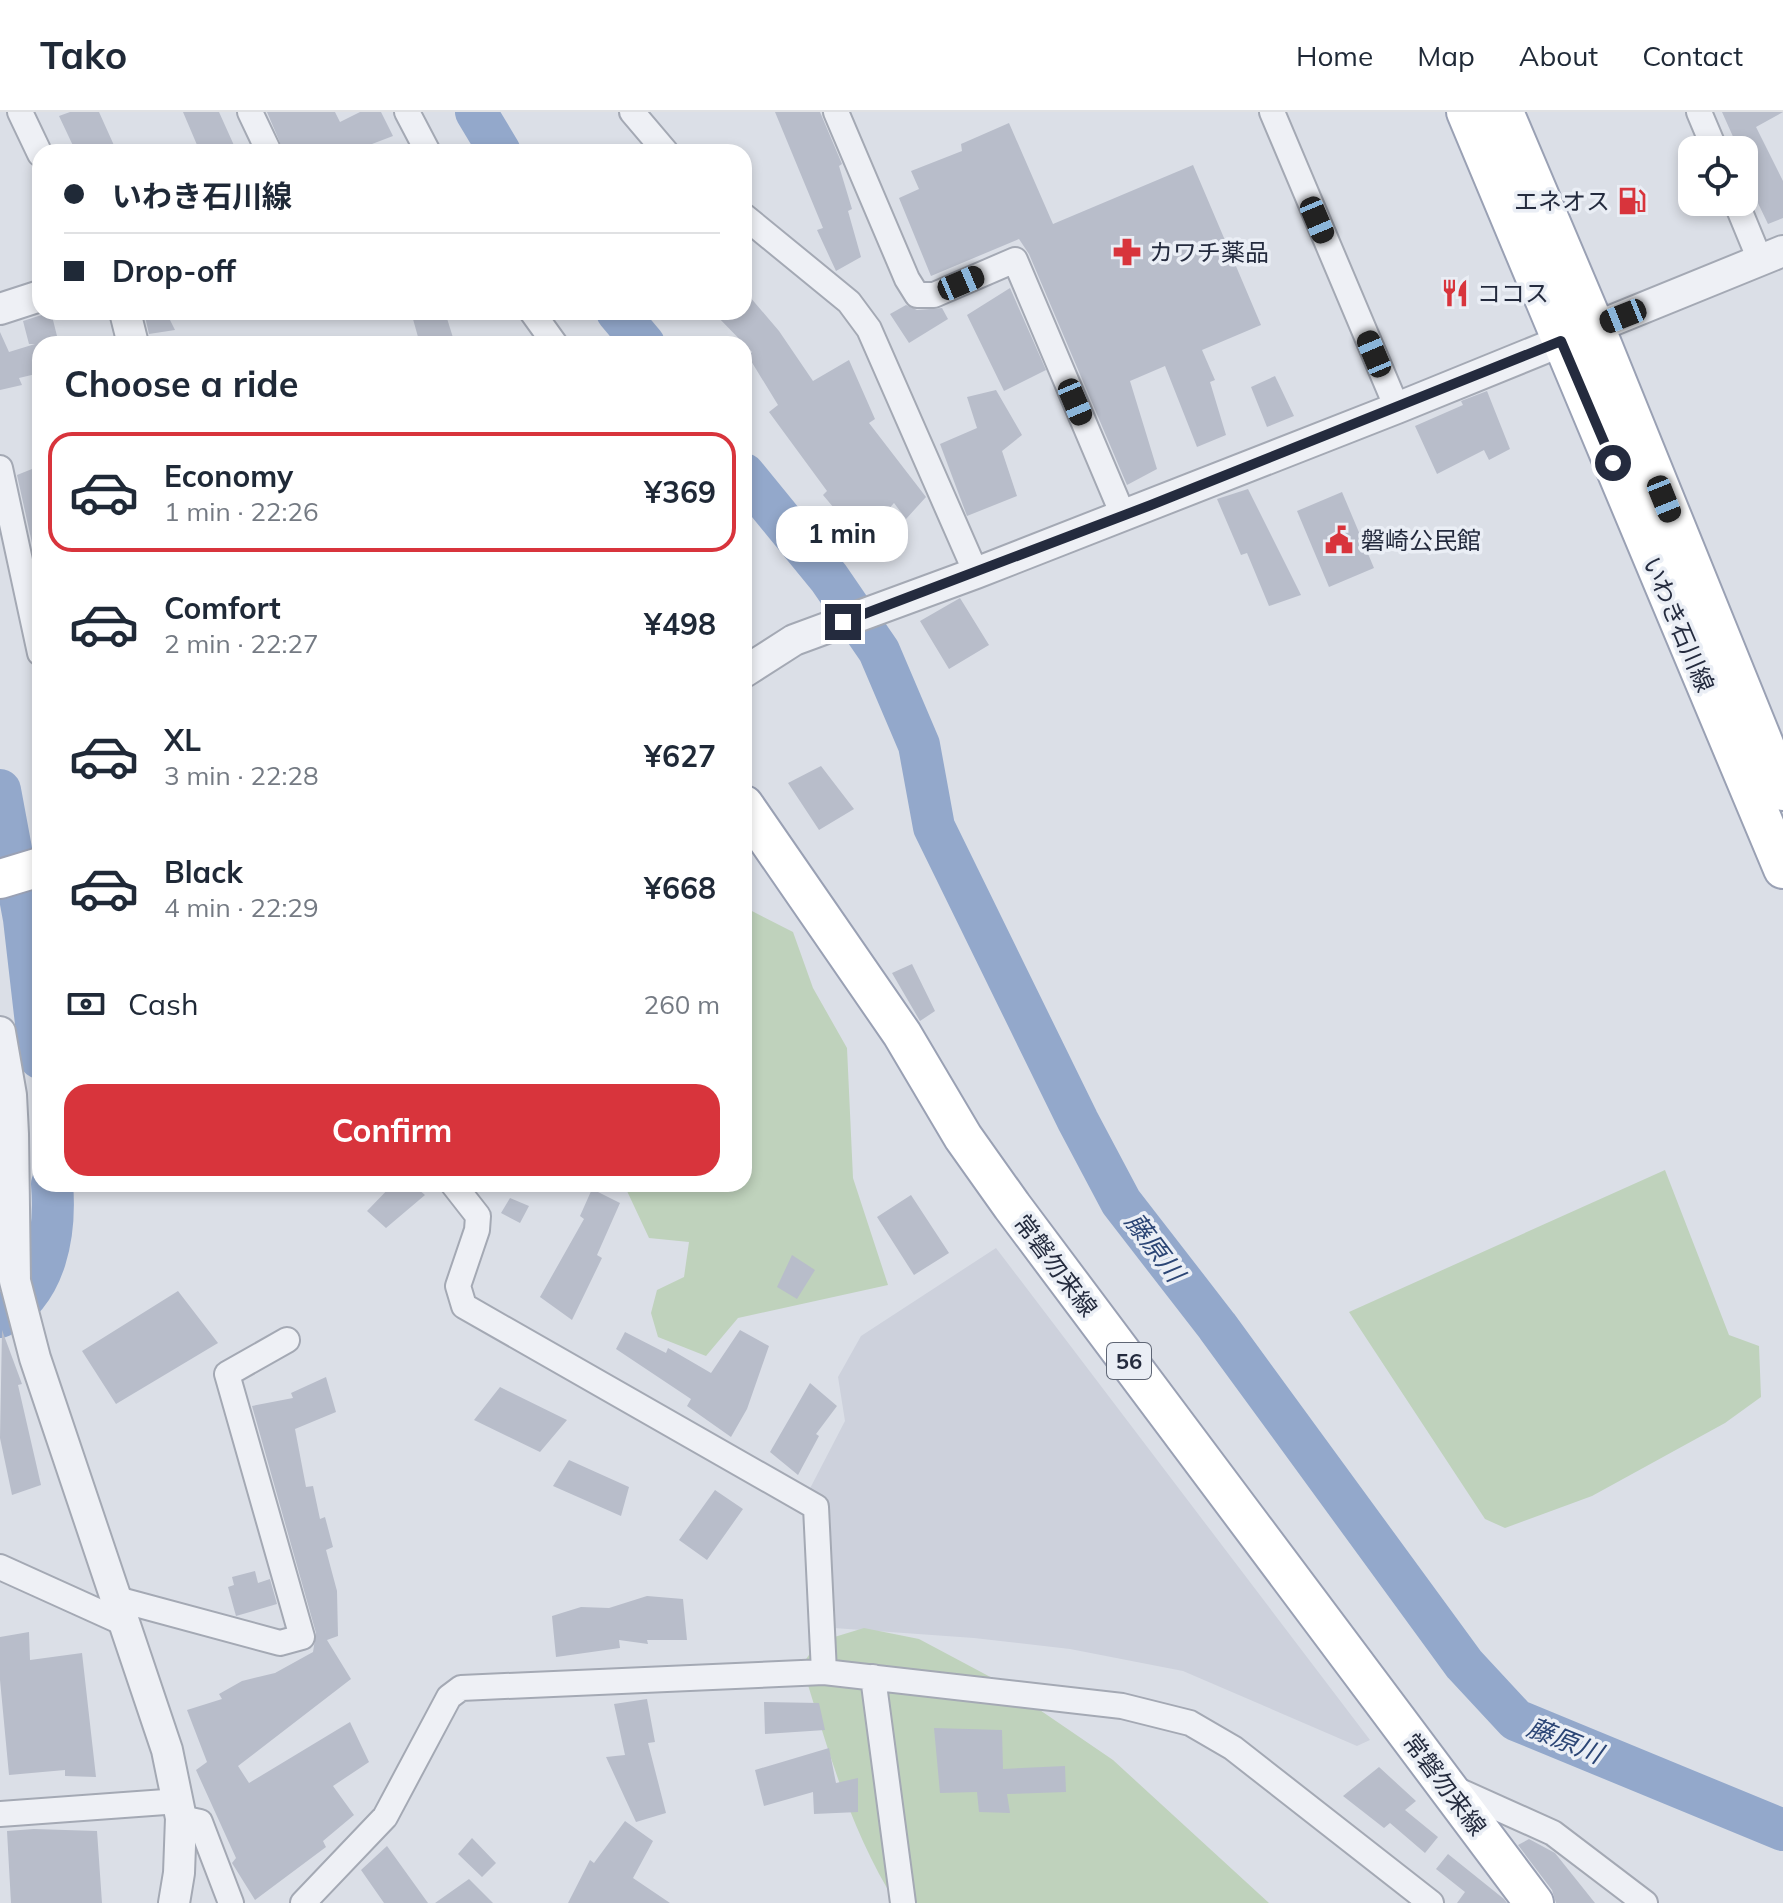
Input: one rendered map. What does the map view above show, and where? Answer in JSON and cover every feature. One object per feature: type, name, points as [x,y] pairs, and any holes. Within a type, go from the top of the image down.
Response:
[{"type":"main road","name":"いわき石川線","points":[[1466,112],[1578,334],[1783,791]]},
{"type":"main road","name":"いわき石川線","points":[[1504,112],[1578,334],[1783,869]]},
{"type":"main road","name":"常磐勿来線","points":[[752,817],[902,1034],[963,1137],[1012,1206],[1534,1903]]},
{"type":"street","points":[[20,112],[35,144]]},
{"type":"street","points":[[250,112],[265,144]]},
{"type":"street","points":[[407,112],[424,144]]},
{"type":"street","points":[[632,112],[659,144]]},
{"type":"street","points":[[836,112],[907,279],[917,295],[934,295],[1015,260],[1123,515]]},
{"type":"street","points":[[1272,112],[1397,408]]},
{"type":"street","points":[[1699,112],[1709,136]]},
{"type":"street","points":[[752,667],[794,640],[976,573],[1397,408],[1772,256],[1745,216]]},
{"type":"street","points":[[752,223],[849,302],[869,329],[976,573]]},
{"type":"street","points":[[0,309],[32,299]]},
{"type":"street","points":[[0,468],[32,616]]},
{"type":"street","points":[[0,1032],[11,1095],[15,1281],[24,1321],[167,1750],[180,1810],[179,1873],[174,1903]]},
{"type":"street","points":[[459,1192],[478,1216],[477,1230],[458,1286],[464,1306],[816,1507],[824,1672]]},
{"type":"street","points":[[0,1567],[122,1612],[280,1643],[302,1637],[227,1374],[287,1340]]},
{"type":"street","points":[[303,1903],[385,1817],[449,1697],[461,1688],[824,1672],[1122,1706],[1190,1723],[1233,1748],[1431,1903]]},
{"type":"street","points":[[873,1677],[903,1903]]},
{"type":"street","points":[[1444,1784],[1553,1833],[1645,1903]]},
{"type":"street","points":[[0,1814],[180,1810],[200,1822],[231,1903]]},
{"type":"shaded area","points":[[996,1248],[1370,1740],[1357,1746],[1183,1671],[1070,1649],[974,1638],[834,1628],[830,1516],[804,1500],[845,1421],[838,1377],[861,1336]]},
{"type":"green space","points":[[752,911],[793,932],[813,988],[847,1048],[853,1178],[888,1285],[738,1318],[706,1356],[658,1337],[651,1313],[657,1290],[684,1277],[689,1242],[649,1238],[627,1192],[752,1192]]},
{"type":"green space","points":[[1665,1170],[1729,1335],[1759,1346],[1761,1397],[1725,1423],[1592,1496],[1505,1528],[1485,1519],[1349,1312]]},
{"type":"green space","points":[[864,1628],[919,1639],[996,1680],[1113,1760],[1269,1903],[896,1903],[865,1847],[853,1817],[802,1665],[818,1642]]},
{"type":"building","points":[[70,112],[99,112],[113,144],[72,144],[59,116]]},
{"type":"building","points":[[183,112],[219,112],[233,144],[197,144]]},
{"type":"building","points":[[267,112],[335,112],[340,122],[360,112],[381,112],[393,136],[372,144],[281,144]]},
{"type":"building","points":[[775,112],[820,112],[842,164],[839,166],[852,209],[848,211],[861,257],[836,271],[817,230],[823,228]]},
{"type":"building","points":[[1722,112],[1783,112],[1756,127],[1783,181],[1783,218],[1768,224],[1758,203],[1758,136],[1733,136]]},
{"type":"building","name":"カワチ薬品","points":[[1009,123],[1053,224],[1193,165],[1261,325],[1202,350],[1215,380],[1210,382],[1226,435],[1197,447],[1165,366],[1130,381],[1157,469],[1127,485],[1029,254],[1019,239],[931,276],[899,198],[919,189],[911,171],[962,151],[961,144]]},
{"type":"building","points":[[1010,288],[1046,370],[1004,391],[967,315]]},
{"type":"building","points":[[752,299],[779,331],[813,381],[849,360],[875,419],[869,423],[926,497],[906,519],[894,503],[861,540],[823,495],[827,491],[769,412],[778,405],[752,363],[752,336],[736,336],[721,320],[752,320]]},
{"type":"building","points":[[906,305],[917,310],[942,308],[948,319],[909,343],[890,314]]},
{"type":"building","points":[[32,318],[53,320],[57,336],[32,336],[32,344],[29,344],[23,321]]},
{"type":"building","points":[[146,320],[170,320],[175,330],[149,334]]},
{"type":"building","points":[[413,320],[448,320],[452,336],[418,336]]},
{"type":"building","points":[[0,332],[9,352],[32,345],[32,375],[19,378],[22,385],[0,390]]},
{"type":"building","points":[[1275,376],[1294,416],[1267,427],[1251,387]]},
{"type":"building","points":[[996,390],[1022,435],[1002,451],[1017,496],[967,516],[940,444],[977,428],[967,397]]},
{"type":"building","points":[[1487,391],[1510,449],[1489,460],[1484,450],[1437,474],[1415,426]]},
{"type":"building","points":[[32,469],[32,543],[17,475]]},
{"type":"building","points":[[1248,489],[1301,595],[1269,606],[1247,553],[1241,555],[1217,499]]},
{"type":"building","points":[[1342,492],[1374,568],[1329,587],[1297,511]]},
{"type":"building","points":[[960,598],[989,645],[949,669],[920,621]]},
{"type":"building","points":[[821,766],[854,809],[819,830],[788,783]]},
{"type":"building","points":[[912,964],[935,1011],[920,1021],[892,973]]},
{"type":"building","points":[[385,1192],[421,1192],[425,1195],[386,1228],[367,1211]]},
{"type":"building","points":[[591,1192],[598,1192],[620,1203],[597,1255],[602,1258],[572,1320],[540,1297],[584,1219],[580,1216]]},
{"type":"building","points":[[911,1195],[949,1253],[914,1275],[877,1217]]},
{"type":"building","points":[[510,1198],[529,1206],[520,1223],[501,1213]]},
{"type":"building","points":[[792,1255],[815,1270],[797,1299],[777,1287]]},
{"type":"building","points":[[178,1291],[218,1343],[116,1404],[82,1351]]},
{"type":"building","points":[[2,1330],[22,1384],[18,1385],[41,1485],[12,1495],[0,1438]]},
{"type":"building","points":[[740,1330],[769,1346],[747,1409],[731,1437],[687,1406],[691,1399],[616,1349],[625,1332],[666,1353],[668,1348],[711,1373]]},
{"type":"building","points":[[326,1377],[336,1412],[295,1429],[306,1487],[313,1486],[320,1519],[325,1517],[333,1547],[326,1550],[337,1591],[338,1636],[327,1640],[351,1679],[238,1766],[249,1783],[350,1722],[369,1762],[333,1786],[354,1815],[323,1841],[326,1847],[255,1900],[232,1863],[236,1858],[196,1770],[207,1762],[187,1710],[222,1699],[219,1694],[242,1681],[275,1673],[313,1652],[316,1633],[252,1406],[293,1398],[291,1393]]},
{"type":"building","points":[[810,1383],[837,1406],[816,1434],[819,1436],[798,1475],[770,1452]]},
{"type":"building","points":[[500,1387],[567,1420],[540,1452],[474,1420]]},
{"type":"building","points":[[569,1460],[629,1487],[621,1516],[553,1486]]},
{"type":"building","points":[[715,1490],[743,1509],[707,1560],[679,1540]]},
{"type":"building","points":[[255,1571],[258,1583],[270,1579],[277,1604],[236,1616],[228,1587],[234,1585],[232,1577]]},
{"type":"building","points":[[647,1596],[683,1599],[687,1640],[647,1640],[648,1644],[619,1640],[620,1648],[556,1657],[552,1616],[581,1607],[609,1608]]},
{"type":"building","points":[[29,1632],[30,1660],[82,1653],[96,1777],[65,1776],[65,1770],[9,1775],[0,1680],[0,1637]]},
{"type":"building","points":[[647,1699],[655,1742],[648,1743],[666,1813],[636,1822],[606,1757],[625,1755],[614,1704]]},
{"type":"building","points":[[764,1702],[819,1703],[825,1730],[765,1734]]},
{"type":"building","points":[[934,1728],[1002,1730],[1003,1769],[1065,1766],[1066,1792],[1007,1794],[1010,1813],[979,1812],[977,1792],[940,1793]]},
{"type":"building","points":[[829,1748],[836,1783],[858,1778],[858,1812],[814,1814],[813,1792],[764,1806],[755,1770]]},
{"type":"building","points":[[1379,1767],[1416,1801],[1405,1810],[1438,1837],[1425,1853],[1390,1823],[1384,1828],[1343,1796]]},
{"type":"building","points":[[625,1821],[653,1841],[633,1878],[670,1903],[568,1903],[590,1860],[594,1863]]},
{"type":"building","points":[[7,1831],[97,1831],[102,1903],[11,1903]]},
{"type":"building","points":[[472,1838],[496,1863],[482,1877],[458,1854]]},
{"type":"building","points":[[1529,1839],[1555,1853],[1595,1903],[1556,1903],[1552,1890],[1518,1845]]},
{"type":"building","points":[[387,1846],[428,1903],[384,1903],[361,1870]]},
{"type":"building","points":[[1448,1854],[1507,1903],[1457,1903],[1465,1892],[1436,1869]]},
{"type":"building","points":[[469,1879],[493,1903],[435,1903]]},
{"type":"waterway","name":"藤原川","points":[[476,112],[495,144]]},
{"type":"waterway","name":"藤原川","points":[[624,320],[637,336]]},
{"type":"waterway","name":"藤原川","points":[[752,484],[829,578],[879,651],[919,745],[934,827],[1121,1202],[1217,1326],[1464,1664],[1516,1720],[1783,1830]]},
{"type":"waterway","points":[[0,790],[24,919],[32,988]]},
{"type":"waterway","points":[[0,1317],[16,1306],[38,1277],[50,1241],[52,1192]]},
{"type":"place","name":"エネオス","points":[[1632,201]]},
{"type":"place","name":"カワチ薬品","points":[[1127,252]]},
{"type":"place","name":"ココス","points":[[1455,293]]},
{"type":"place","name":"磐崎公民館","points":[[1339,540]]},
{"type":"route","points":[[843,622],[1151,505],[1561,341],[1613,463]]}]
